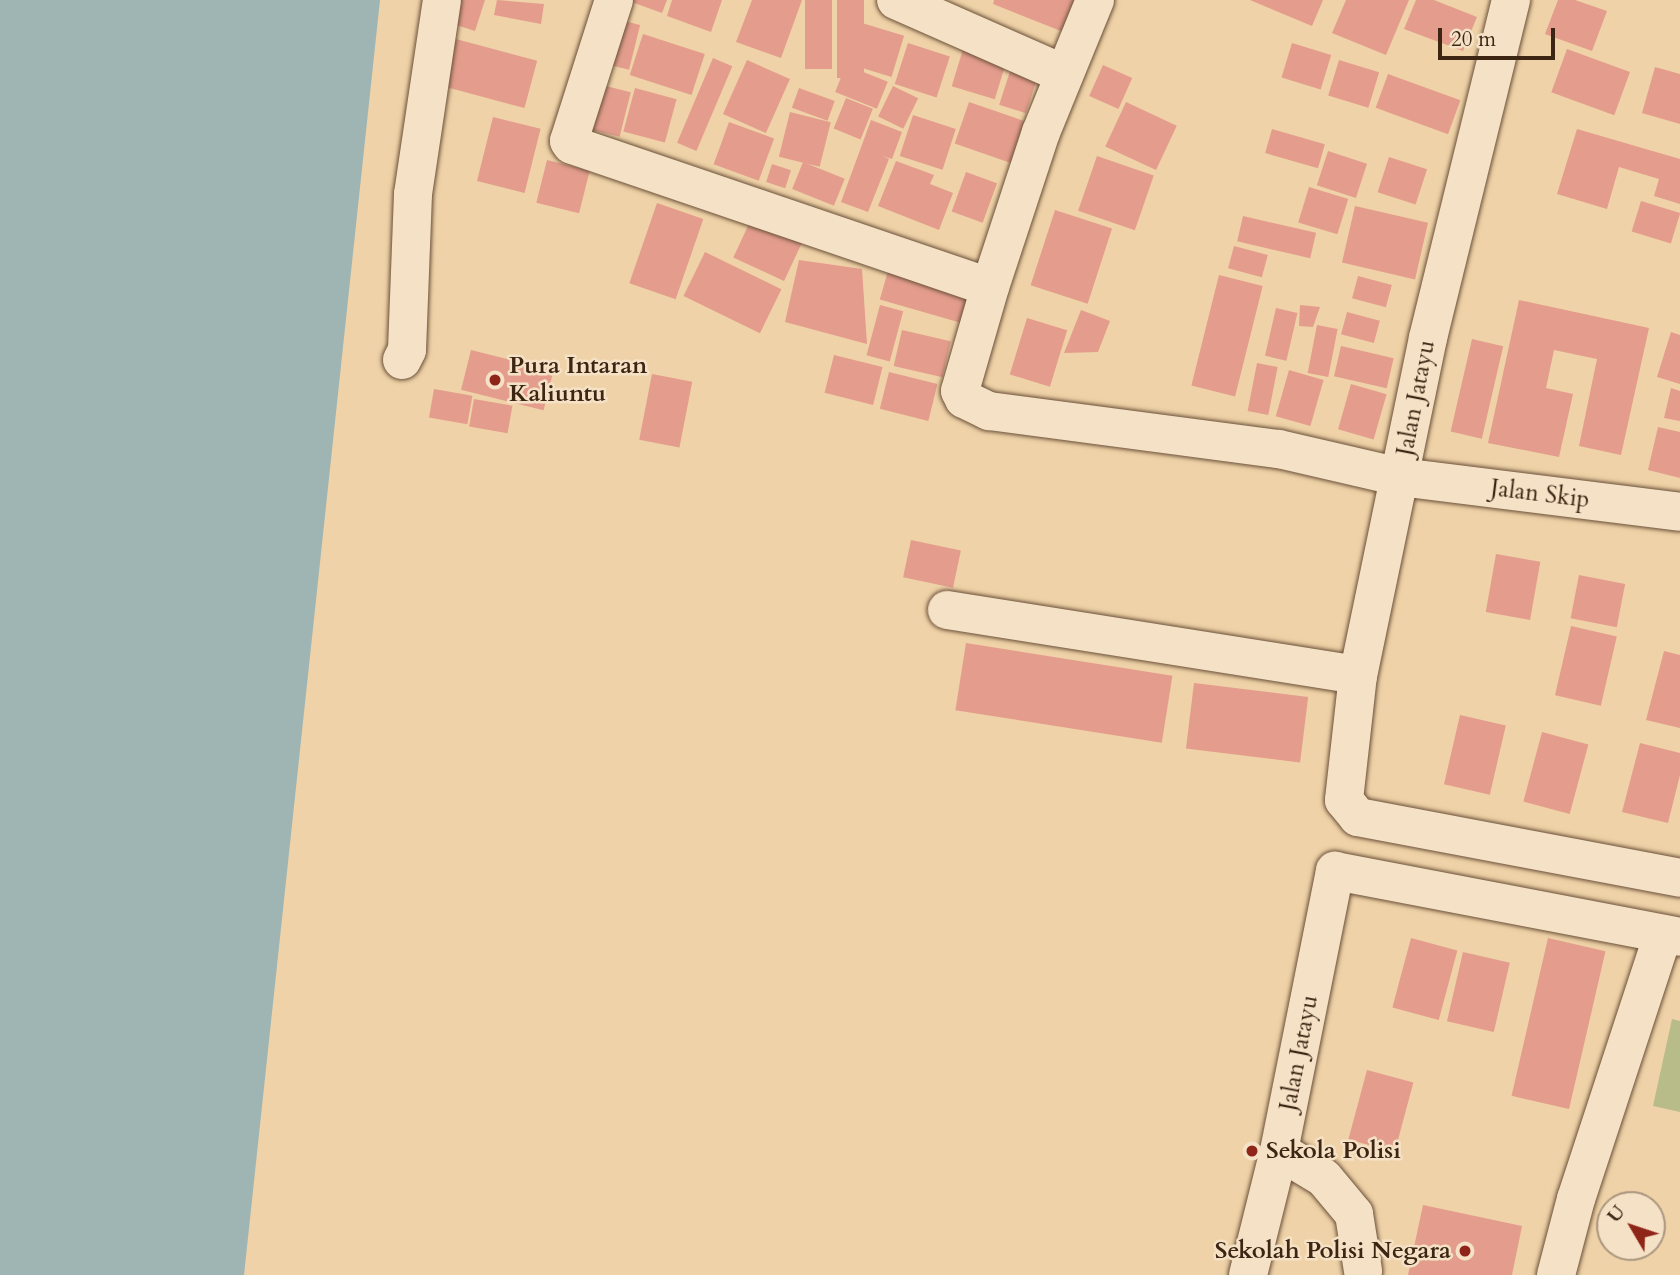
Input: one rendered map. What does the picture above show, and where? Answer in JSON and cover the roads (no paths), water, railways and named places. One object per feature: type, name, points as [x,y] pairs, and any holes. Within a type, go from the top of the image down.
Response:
[{"type":"street","points":[[402,360],[407,350],[413,194],[442,0]]},
{"type":"street","points":[[614,0],[569,141],[572,145],[990,287],[1063,74],[1095,0]]},
{"type":"street","points":[[896,0],[1063,74]]},
{"type":"street","name":"Jalan Jatayu","points":[[1511,0],[1428,338],[1358,675],[1344,800],[1358,817],[1680,878]]},
{"type":"street","name":"Jalan Skip","points":[[990,287],[960,391],[972,404],[989,411],[1279,449],[1401,477],[1680,512]]},
{"type":"street","points":[[947,610],[1358,675]]},
{"type":"street","name":"Jalan Jatayu","points":[[1248,1275],[1279,1150],[1335,871],[1671,935]]},
{"type":"street","points":[[1556,1275],[1576,1199],[1671,935]]},
{"type":"street","points":[[1279,1150],[1324,1178],[1354,1214],[1363,1271]]},
{"type":"water","points":[[0,0],[380,0],[244,1275],[0,1275]]},
{"type":"place","name":"Pura Intaran Kaliuntu","points":[[495,380]]},
{"type":"place","name":"Sekola Polisi","points":[[1252,1151]]},
{"type":"place","name":"Sekolah Polisi Negara","points":[[1465,1251]]}]
